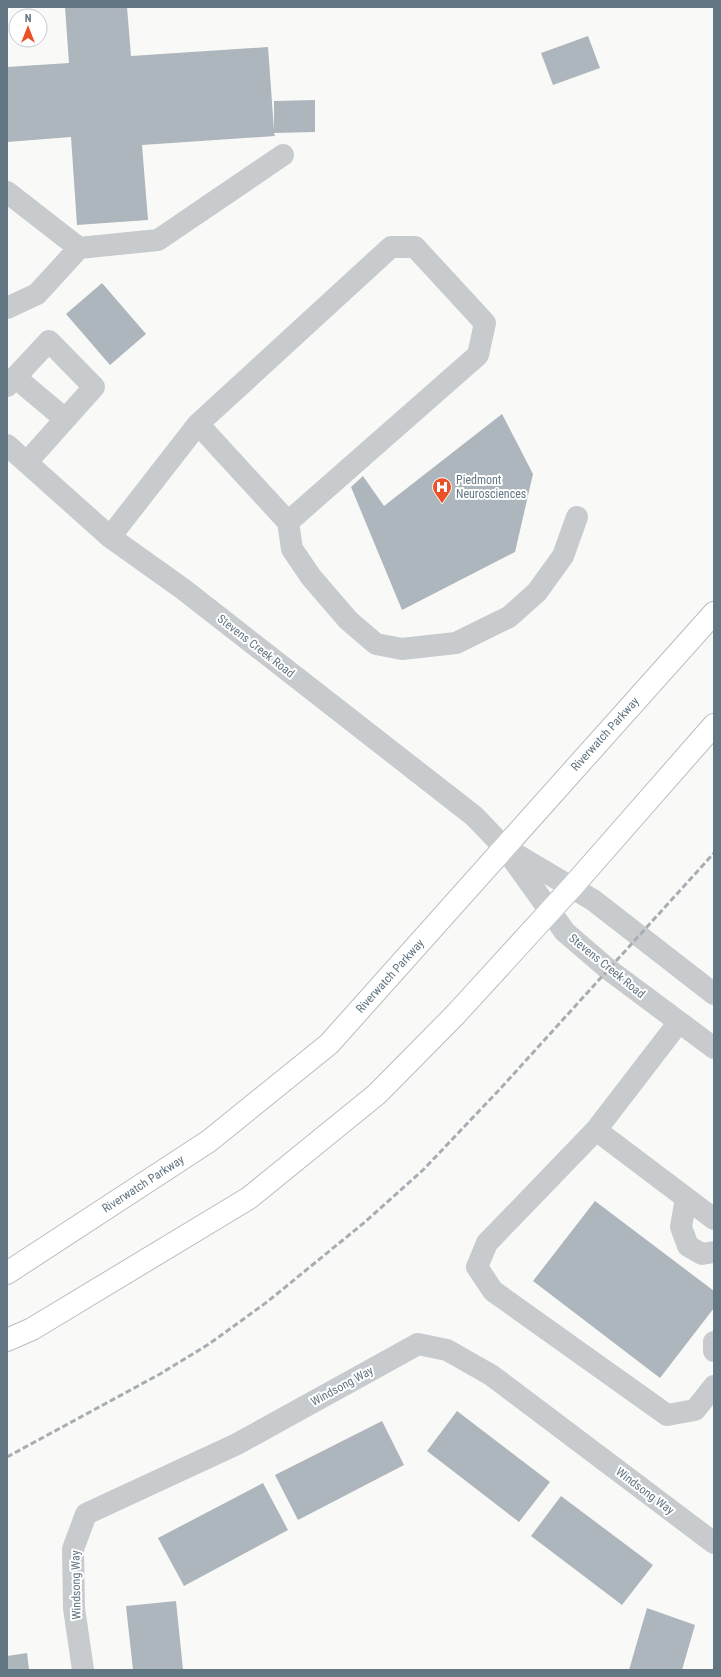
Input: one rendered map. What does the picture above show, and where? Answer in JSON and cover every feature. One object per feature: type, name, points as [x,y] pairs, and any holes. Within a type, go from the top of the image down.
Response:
[{"type":"main road","name":"Riverwatch Parkway","points":[[7,1273],[209,1141],[329,1044],[714,613]]},
{"type":"main road","points":[[7,1340],[32,1329],[249,1198],[377,1094],[456,1014],[572,887],[714,725]]},
{"type":"street","points":[[7,308],[37,294],[79,248],[158,240],[283,155]]},
{"type":"street","points":[[7,192],[79,248]]},
{"type":"street","points":[[110,537],[198,424],[391,247],[415,247],[485,323],[478,355],[288,522]]},
{"type":"street","points":[[26,462],[65,419],[94,387],[49,341],[11,382],[65,419]]},
{"type":"street","points":[[198,424],[288,522],[292,549],[311,578],[343,614],[376,644],[402,648],[456,643],[509,617],[537,592],[563,556],[578,517]]},
{"type":"street","name":"Stevens Creek Road","points":[[7,445],[110,537],[183,590],[474,816],[504,847],[565,932],[598,960],[714,1048]]},
{"type":"street","name":"Stevens Creek Road","points":[[504,847],[593,900],[714,994]]},
{"type":"street","points":[[679,1022],[596,1130],[488,1243],[477,1267],[493,1291],[667,1415],[695,1410],[714,1386]]},
{"type":"street","points":[[596,1130],[714,1219]]},
{"type":"street","points":[[686,1198],[681,1227],[688,1246],[702,1254],[714,1252]]},
{"type":"street","points":[[714,1342],[714,1351]]},
{"type":"street","name":"Windsong Way","points":[[84,1670],[74,1608],[73,1549],[86,1514],[237,1444],[418,1344],[447,1350],[491,1375],[714,1543]]},
{"type":"building","points":[[65,7],[127,7],[131,56],[268,47],[274,130],[274,101],[315,100],[315,132],[274,133],[275,136],[142,145],[148,220],[77,225],[71,137],[7,142],[7,67],[69,63]]},
{"type":"building","points":[[588,36],[600,68],[553,85],[541,53]]},
{"type":"building","points":[[102,283],[146,334],[110,365],[66,314]]},
{"type":"building","points":[[502,414],[533,474],[515,552],[402,610],[351,487],[363,476],[384,506]]},
{"type":"building","points":[[595,1201],[714,1291],[714,1308],[660,1378],[533,1281]]},
{"type":"building","points":[[457,1411],[550,1482],[519,1522],[427,1451]]},
{"type":"building","points":[[382,1421],[404,1465],[298,1520],[275,1475]]},
{"type":"building","points":[[263,1483],[288,1530],[184,1586],[158,1538]]},
{"type":"building","points":[[561,1496],[653,1565],[622,1605],[531,1536]]},
{"type":"building","points":[[176,1601],[183,1670],[133,1670],[126,1606]]},
{"type":"building","points":[[647,1608],[695,1625],[682,1670],[629,1670]]},
{"type":"building","points":[[27,1653],[29,1670],[7,1670],[7,1656]]},
{"type":"railway","points":[[7,1457],[160,1374],[209,1344],[267,1302],[365,1222],[424,1169],[500,1089],[714,853]]},
{"type":"place","name":"Piedmont Neurosciences","points":[[442,504]]}]
